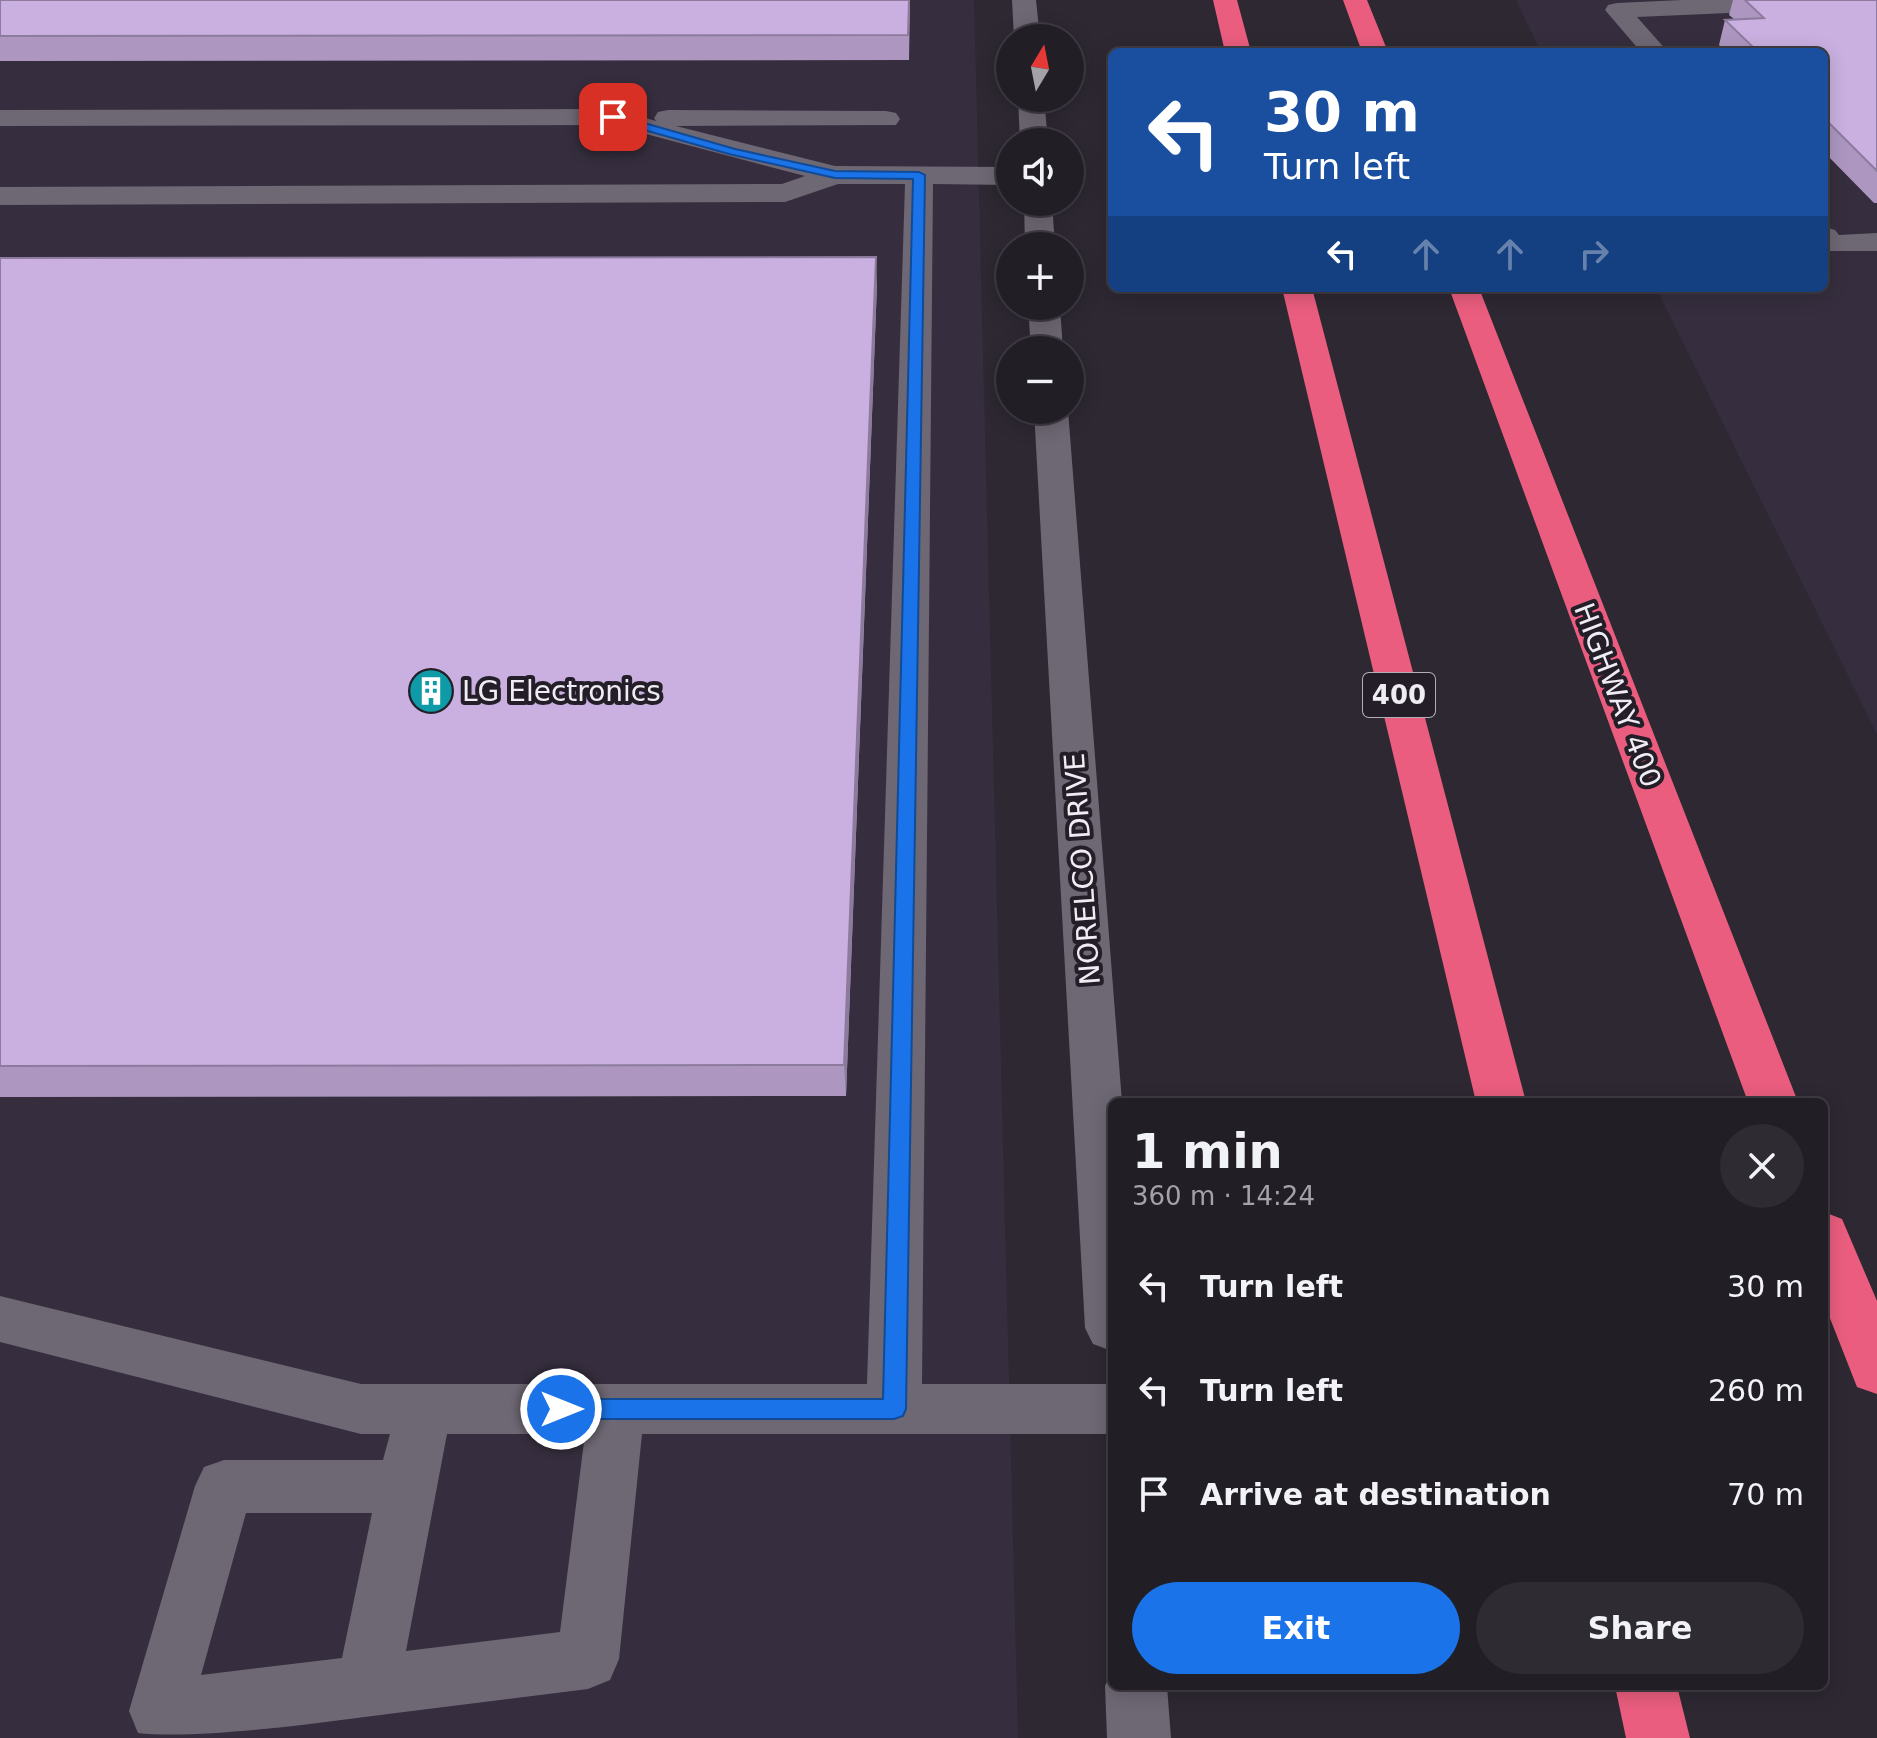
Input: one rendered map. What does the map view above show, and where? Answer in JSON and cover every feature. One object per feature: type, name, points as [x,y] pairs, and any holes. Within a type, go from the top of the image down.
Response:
[{"type":"highway","points":[[1225,0],[1237,48]]},
{"type":"highway","points":[[1355,0],[1373,48]]},
{"type":"highway","name":"400","points":[[1298,292],[1500,1098]]},
{"type":"highway","name":"HIGHWAY 400","points":[[1466,292],[1771,1098]]},
{"type":"highway","points":[[1828,1244],[1877,1370]]},
{"type":"highway","points":[[1647,1690],[1658,1738]]},
{"type":"street","points":[[1024,0],[1026,24]]},
{"type":"street","points":[[1651,48],[1617,10],[1864,0]]},
{"type":"street","points":[[613,117],[733,151],[835,175],[996,176]]},
{"type":"street","points":[[0,118],[886,119]]},
{"type":"street","points":[[0,196],[785,193],[835,175]]},
{"type":"street","points":[[894,1409],[919,175]]},
{"type":"street","points":[[1828,241],[1831,244],[1877,242]]},
{"type":"street","name":"NORELCO DRIVE","points":[[1052,424],[1108,1268]]},
{"type":"street","points":[[0,1319],[361,1409],[1108,1409]]},
{"type":"street","points":[[368,1686],[424,1409]]},
{"type":"street","points":[[406,1487],[224,1486],[160,1711],[588,1659],[616,1409]]},
{"type":"street","points":[[1136,1690],[1139,1738]]},
{"type":"shaded area","points":[[0,0],[974,0],[1018,1738],[0,1738]]},
{"type":"shaded area","points":[[1516,0],[1877,0],[1877,734],[1658,292],[1828,292],[1828,48],[1539,48]]},
{"type":"building","points":[[0,0],[909,0],[908,35],[0,36]]},
{"type":"building","points":[[1745,0],[1877,0],[1877,171],[1828,122],[1828,48],[1754,48],[1725,20],[1764,18]]},
{"type":"building","name":"LG Electronics","points":[[876,257],[844,1065],[0,1066],[0,258]]},
{"type":"place","name":"LG Electronics","points":[[431,691]]},
{"type":"route","points":[[561,1409],[894,1409],[919,175],[835,175],[733,151],[613,117]]}]
